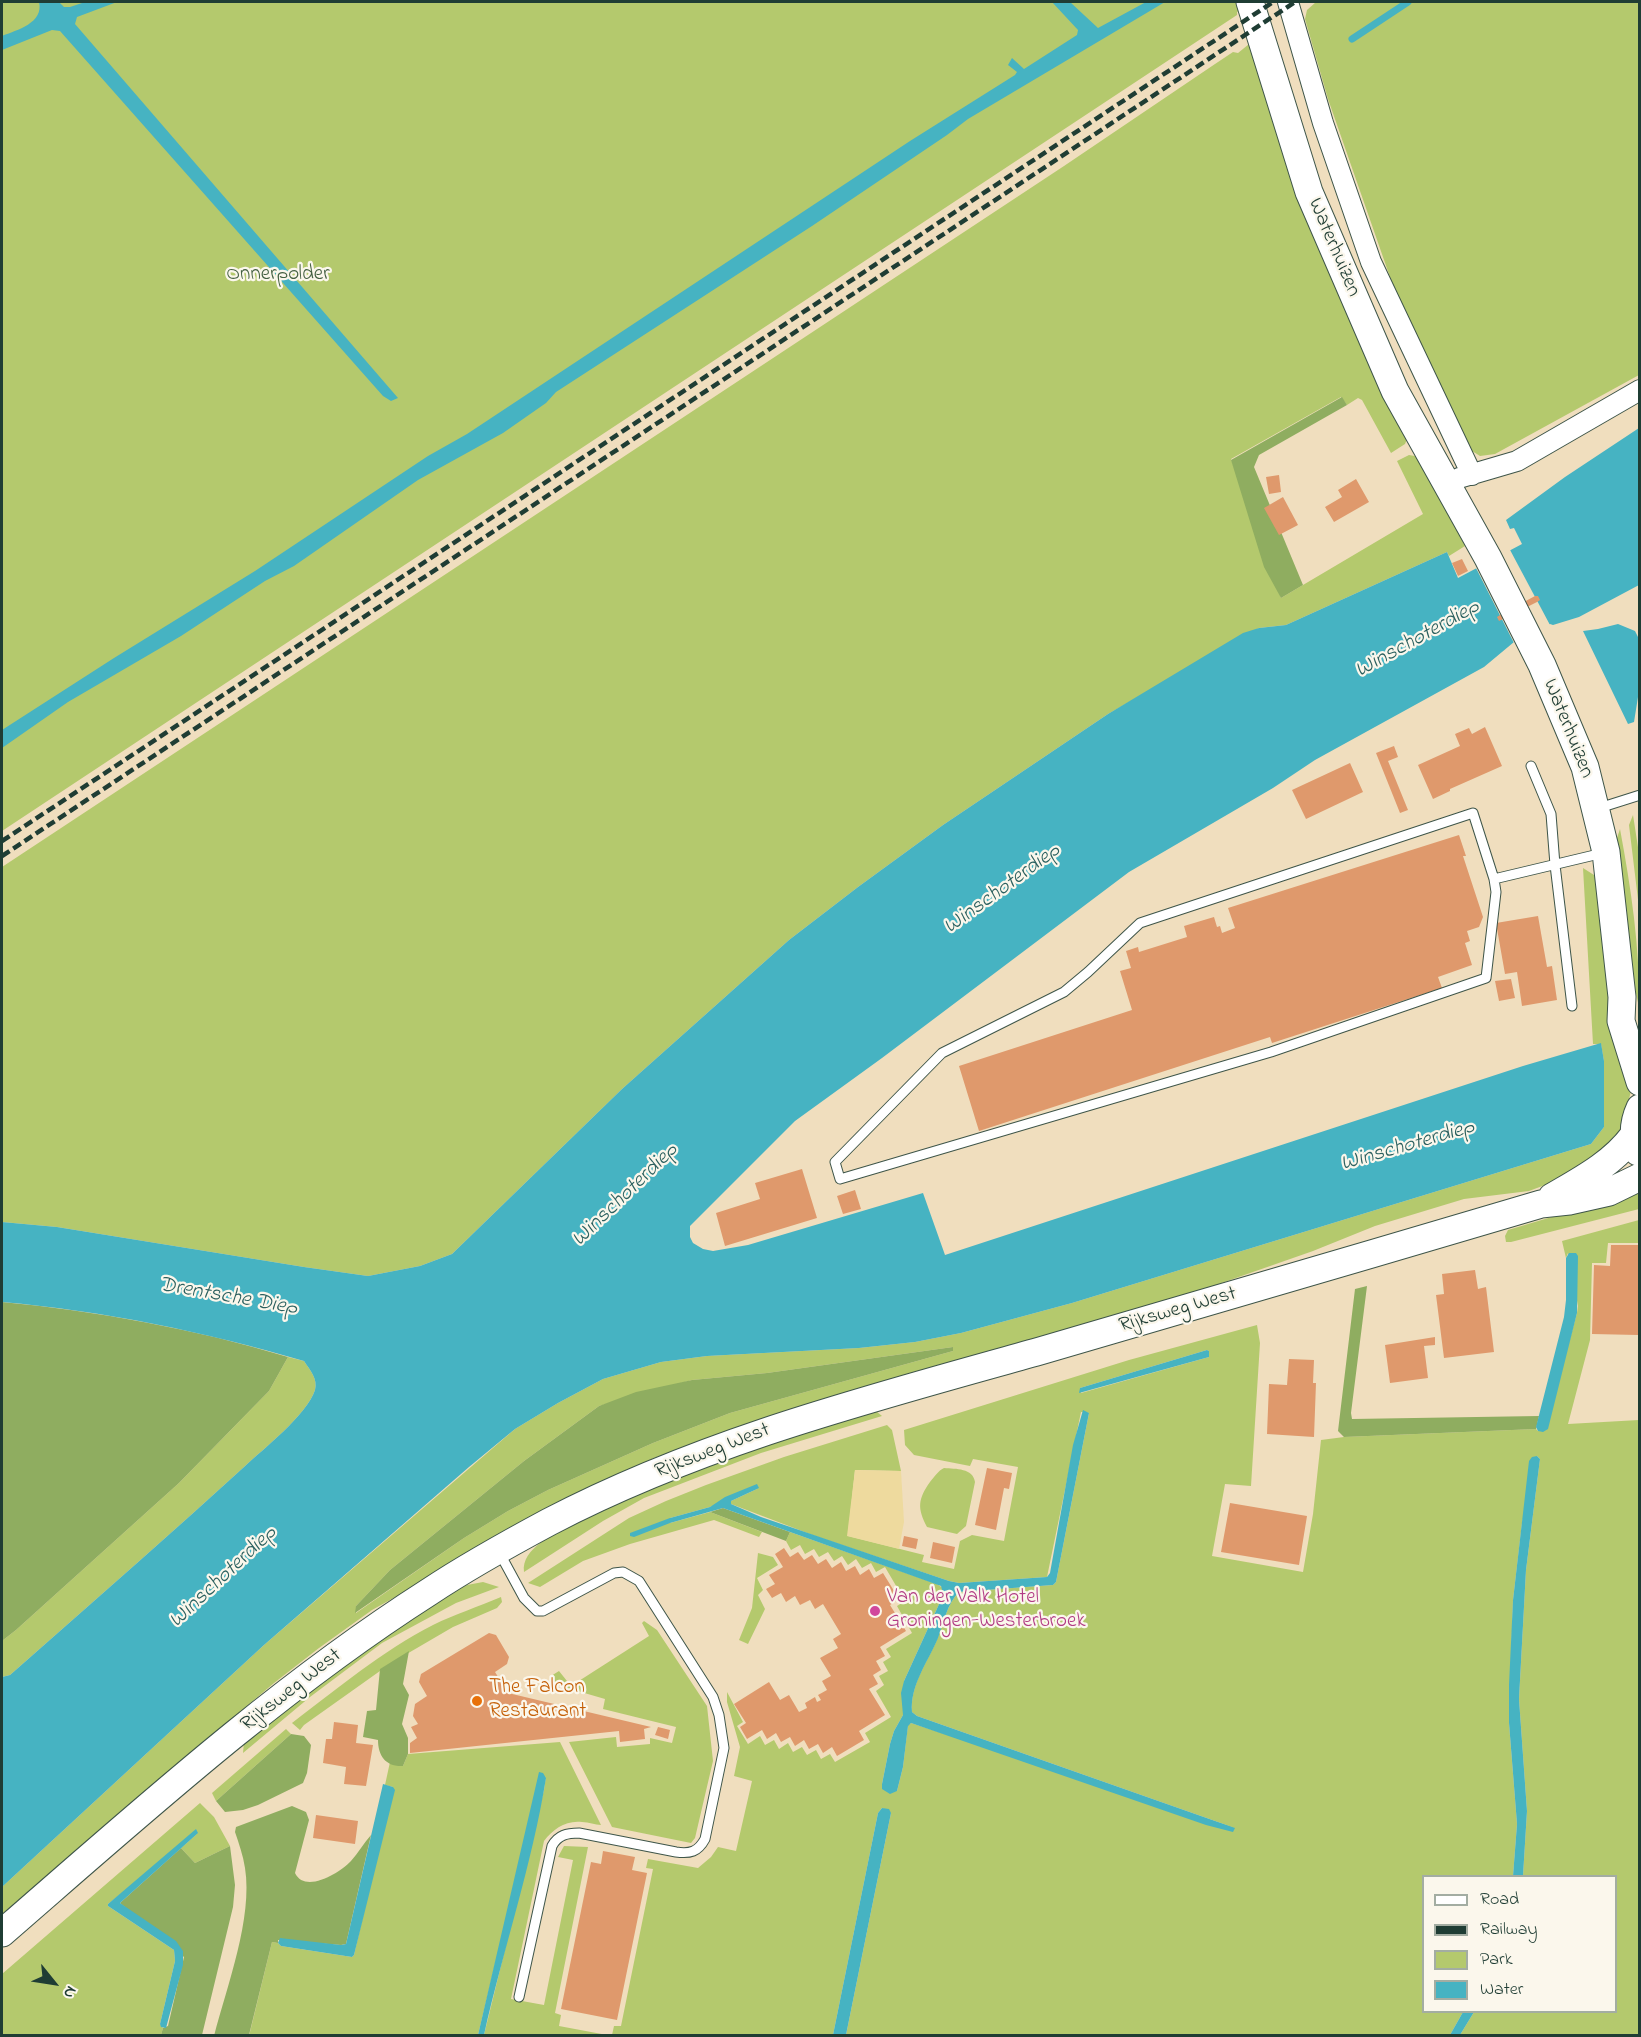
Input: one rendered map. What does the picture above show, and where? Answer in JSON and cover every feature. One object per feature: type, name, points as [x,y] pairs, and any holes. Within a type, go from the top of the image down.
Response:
[{"type":"main road","name":"Waterhuizen","points":[[1250,2],[1309,192],[1395,392],[1488,558],[1568,723],[1585,767],[1606,852],[1622,997],[1621,1021],[1640,1082]]},
{"type":"main road","name":"Waterhuizen","points":[[1622,997],[1640,1024]]},
{"type":"main road","points":[[1636,1146],[1633,1126],[1640,1108]]},
{"type":"main road","name":"Rijksweg West","points":[[1540,1204],[1598,1170],[1624,1148],[1636,1146]]},
{"type":"main road","name":"Rijksweg West","points":[[2,1933],[187,1775],[295,1687],[428,1592],[554,1520],[665,1469],[783,1425],[1162,1317],[1540,1204],[1569,1201],[1609,1192],[1640,1177]]},
{"type":"street","name":"Waterhuizen","points":[[1288,2],[1323,123],[1371,262],[1472,475]]},
{"type":"street","points":[[1445,483],[1517,461],[1640,390]]},
{"type":"lane","points":[[1531,766],[1551,814],[1572,1006]]},
{"type":"lane","points":[[1596,809],[1640,795]]},
{"type":"lane","points":[[1473,813],[1494,879],[1496,892],[1486,978],[1271,1052],[840,1179],[835,1162],[942,1053],[1064,992],[1140,923],[1473,813]]},
{"type":"lane","points":[[1494,879],[1606,852]]},
{"type":"lane","points":[[498,1550],[524,1598],[537,1611],[543,1611],[614,1573],[622,1572],[639,1581],[713,1697],[719,1715],[724,1748],[705,1839],[697,1850],[687,1853],[676,1852],[579,1833],[563,1834],[555,1840],[519,1996]]},
{"type":"green space","name":"Onnerpolder","points":[[2,2],[1244,2],[1244,8],[1237,12],[1237,15],[2,831]]},
{"type":"green space","points":[[1316,2],[1639,2],[1639,375],[1495,454],[1480,456],[1469,449],[1399,303],[1328,99],[1305,19],[1307,10]]},
{"type":"green space","points":[[1254,40],[1408,437],[1405,444],[1391,453],[1362,400],[1358,398],[1347,405],[1341,397],[1231,459],[1281,598],[1423,514],[1397,461],[1409,455],[1420,457],[1465,546],[1449,556],[1447,552],[1286,625],[1259,628],[1108,714],[943,825],[789,940],[622,1089],[452,1254],[420,1266],[368,1276],[57,1227],[2,1222],[2,867],[1233,52],[1238,53]]},
{"type":"green space","points":[[1342,397],[1347,405],[1259,455],[1254,467],[1303,585],[1281,598],[1264,567],[1231,460]]},
{"type":"green space","points":[[1633,815],[1640,860],[1639,908],[1629,825]]},
{"type":"green space","points":[[1620,829],[1634,918],[1639,1007],[1633,980],[1616,841]]},
{"type":"green space","points":[[1583,868],[1594,875],[1598,881],[1631,1091],[1619,1139],[1561,1179],[1529,1191],[1464,1199],[1375,1226],[1313,1251],[1173,1300],[654,1458],[591,1488],[372,1610],[274,1683],[2,1914],[2,1887],[264,1645],[515,1429],[558,1403],[603,1379],[661,1362],[707,1356],[859,1348],[915,1342],[961,1333],[1072,1303],[1591,1144],[1604,1127],[1604,1061],[1601,1044],[1593,1044]],"holes":[[[953,1347],[953,1351],[730,1413],[653,1443],[548,1490],[508,1511],[464,1538],[356,1613],[356,1606],[390,1570],[524,1461],[599,1406],[692,1380],[767,1373]]]},
{"type":"green space","points":[[1639,1186],[1639,1209],[1506,1242],[1505,1236],[1508,1230],[1592,1205]]},
{"type":"green space","points":[[1639,1220],[1639,1243],[1608,1243],[1606,1263],[1592,1263],[1590,1340],[1568,1424],[1639,1420],[1639,2035],[1460,2035],[1473,2013],[1617,2013],[1617,1875],[1523,1875],[1527,1811],[1519,1699],[1526,1570],[1540,1459],[1537,1456],[1522,1523],[1513,1600],[1509,1723],[1517,1824],[1513,1875],[1422,1875],[1422,2013],[1462,2013],[1450,2035],[846,2035],[891,1813],[882,1808],[878,1813],[833,2035],[612,2035],[614,2026],[621,2026],[653,1869],[646,1868],[648,1859],[698,1868],[711,1857],[718,1847],[736,1851],[752,1781],[734,1776],[740,1747],[727,1702],[727,1692],[743,1722],[737,1726],[748,1744],[760,1736],[765,1745],[774,1740],[779,1749],[788,1743],[793,1752],[802,1747],[807,1755],[816,1750],[821,1759],[830,1754],[835,1762],[870,1742],[865,1733],[891,1717],[876,1691],[884,1685],[879,1676],[888,1671],[883,1662],[891,1657],[886,1649],[912,1633],[897,1606],[905,1601],[885,1567],[876,1572],[871,1563],[862,1568],[856,1559],[848,1565],[842,1556],[834,1561],[828,1552],[819,1557],[814,1549],[805,1554],[800,1545],[791,1550],[786,1541],[790,1532],[943,1588],[940,1602],[904,1681],[903,1715],[890,1744],[882,1784],[897,1791],[903,1767],[908,1725],[911,1723],[1235,1828],[917,1716],[912,1712],[916,1684],[936,1642],[948,1609],[959,1592],[1053,1585],[1056,1582],[1089,1413],[1081,1412],[1047,1577],[959,1583],[949,1581],[815,1536],[731,1504],[731,1501],[759,1488],[710,1507],[670,1518],[670,1523],[710,1512],[762,1532],[759,1537],[714,1520],[630,1544],[583,1561],[540,1587],[528,1583],[629,1518],[666,1501],[784,1457],[887,1425],[892,1430],[901,1471],[855,1470],[848,1536],[924,1555],[922,1562],[954,1569],[960,1541],[972,1535],[1004,1541],[1018,1467],[973,1459],[970,1466],[914,1455],[905,1445],[904,1430],[1129,1360],[1257,1325],[1260,1343],[1251,1486],[1225,1484],[1212,1556],[1303,1572],[1313,1514],[1321,1440],[1344,1437],[1536,1429],[1538,1431],[1562,1368],[1577,1313],[1578,1306],[1568,1253],[1566,1258],[1562,1241]],"holes":[[[1207,1350],[1209,1357],[1081,1393],[1080,1388]]]},
{"type":"green space","points":[[1367,1286],[1352,1419],[1539,1416],[1536,1429],[1344,1437],[1338,1431],[1355,1289]]},
{"type":"green space","points":[[2,1302],[74,1310],[146,1322],[288,1357],[269,1391],[179,1483],[2,1641]]},
{"type":"green space","points":[[953,1347],[953,1351],[730,1413],[653,1443],[548,1490],[508,1511],[464,1538],[355,1613],[356,1606],[390,1570],[524,1461],[599,1406],[636,1392],[692,1380],[767,1373]]},
{"type":"green space","points":[[288,1357],[304,1361],[315,1382],[315,1390],[310,1400],[294,1421],[10,1675],[2,1677],[2,1641],[179,1483],[269,1391]]},
{"type":"green space","points":[[876,1411],[882,1416],[761,1453],[644,1498],[603,1521],[524,1572],[525,1563],[533,1549],[572,1524],[722,1458]]},
{"type":"green space","points":[[944,1468],[967,1472],[974,1477],[975,1482],[966,1526],[957,1534],[927,1527],[920,1509],[926,1488]]},
{"type":"green space","points":[[723,1508],[790,1532],[786,1541],[710,1512]]},
{"type":"green space","points":[[758,1553],[773,1557],[778,1565],[757,1578],[763,1590],[758,1595],[765,1609],[748,1644],[739,1640],[752,1608]]},
{"type":"green space","points":[[483,1582],[499,1587],[456,1603],[382,1643],[310,1697],[243,1753],[244,1742],[359,1651],[445,1595],[467,1585]]},
{"type":"green space","points":[[501,1597],[502,1602],[497,1608],[453,1627],[381,1669],[300,1730],[292,1723],[360,1671],[414,1635],[441,1621]]},
{"type":"green space","points":[[644,1621],[657,1630],[707,1706],[713,1761],[695,1838],[691,1843],[612,1827],[569,1742],[616,1737],[617,1747],[650,1744],[650,1738],[672,1743],[676,1727],[603,1709],[605,1699],[550,1683],[551,1676],[559,1671],[571,1686],[649,1636],[642,1623]]},
{"type":"green space","points":[[409,1651],[403,1684],[409,1695],[402,1724],[408,1738],[408,1754],[403,1766],[397,1766],[392,1765],[381,1756],[378,1740],[363,1737],[367,1711],[376,1710],[380,1669]]},
{"type":"green space","points":[[286,1729],[291,1734],[216,1801],[212,1793]]},
{"type":"green space","points":[[291,1734],[304,1736],[311,1745],[307,1773],[303,1783],[258,1805],[225,1812],[216,1801]]},
{"type":"green space","points":[[560,1742],[601,1825],[571,1822],[556,1829],[544,1841],[511,1999],[544,2005],[573,1860],[558,1857],[564,1846],[588,1847],[555,2013],[561,2015],[559,2026],[607,2035],[484,2035],[546,1776],[478,2035],[249,2036],[272,1942],[281,1946],[352,1957],[354,1955],[393,1787],[385,1785],[390,1762],[403,1766],[408,1754]]},
{"type":"green space","points":[[200,1803],[214,1817],[230,1846],[195,1863],[181,1848],[198,1833],[108,1904],[174,1950],[175,1961],[160,2024],[163,2028],[161,2035],[2,2035],[2,1974]]},
{"type":"green space","points":[[292,1806],[306,1812],[309,1820],[295,1873],[306,1882],[323,1879],[339,1871],[351,1861],[371,1835],[346,1944],[278,1940],[278,1943],[272,1942],[249,2035],[214,2036],[237,1952],[245,1908],[245,1868],[235,1832],[236,1827]]},
{"type":"green space","points":[[230,1846],[235,1885],[233,1907],[202,2035],[161,2035],[163,2028],[168,2026],[184,1957],[120,1903],[181,1848],[195,1863]]},
{"type":"sand","points":[[855,1470],[901,1471],[904,1522],[899,1549],[847,1536]]},
{"type":"water","points":[[39,2],[59,2],[64,7],[70,7],[85,2],[117,2],[77,17],[75,24],[398,398],[391,401],[383,396],[60,31],[52,30],[2,50],[2,36],[28,25],[37,15]]},
{"type":"water","points":[[1052,2],[1070,2],[1098,28],[1146,2],[1165,2],[968,119],[812,226],[556,392],[546,403],[503,433],[418,480],[294,566],[265,581],[181,636],[68,702],[2,748],[2,730],[255,571],[428,456],[467,434],[910,141],[1015,75],[1017,72],[1008,65],[1012,58],[1024,69],[1077,35],[1078,30]]},
{"type":"water","points":[[1639,428],[1639,585],[1579,617],[1550,624],[1514,642],[1484,667],[1315,760],[1273,788],[1129,872],[795,1121],[690,1226],[690,1237],[693,1243],[703,1249],[713,1251],[748,1245],[923,1193],[945,1255],[1523,1066],[1601,1043],[1604,1061],[1604,1127],[1591,1144],[1072,1303],[961,1333],[915,1342],[859,1348],[707,1356],[661,1362],[603,1379],[515,1429],[469,1467],[264,1645],[2,1887],[2,1677],[10,1675],[273,1441],[303,1410],[316,1386],[313,1375],[304,1361],[267,1351],[154,1324],[78,1311],[2,1302],[2,1222],[57,1227],[368,1276],[420,1266],[452,1254],[622,1089],[789,940],[943,825],[1108,714],[1243,633],[1259,628],[1286,625],[1447,552],[1458,578],[1522,544],[1514,528],[1510,529],[1506,520]]},
{"type":"water","points":[[1618,624],[1635,631],[1639,639],[1638,697],[1634,722],[1628,724],[1583,631]]},
{"type":"water","points":[[1569,1253],[1576,1253],[1578,1256],[1577,1313],[1548,1429],[1543,1432],[1538,1431],[1536,1427],[1564,1317],[1566,1258]]},
{"type":"water","points":[[1207,1350],[1209,1357],[1079,1393],[1080,1388]]},
{"type":"water","points":[[1083,1410],[1089,1413],[1056,1582],[1053,1585],[959,1592],[949,1608],[917,1683],[912,1712],[917,1716],[1235,1828],[1233,1832],[1206,1825],[911,1723],[908,1726],[903,1767],[897,1791],[890,1794],[882,1789],[882,1784],[890,1744],[903,1715],[901,1693],[904,1681],[940,1602],[943,1593],[941,1586],[723,1508],[670,1523],[634,1537],[630,1536],[630,1533],[670,1518],[710,1507],[725,1497],[757,1484],[759,1488],[731,1501],[731,1504],[761,1517],[949,1581],[959,1583],[1047,1577],[1050,1573],[1073,1445]]},
{"type":"water","points":[[1537,1456],[1540,1459],[1526,1570],[1519,1699],[1527,1811],[1523,1875],[1513,1875],[1517,1824],[1509,1723],[1509,1685],[1513,1600],[1529,1461],[1532,1457]]},
{"type":"water","points":[[539,1772],[543,1773],[546,1778],[533,1843],[484,2035],[478,2035]]},
{"type":"water","points":[[383,1784],[395,1790],[354,1955],[352,1957],[281,1946],[278,1943],[280,1938],[346,1944]]},
{"type":"water","points":[[882,1808],[889,1809],[891,1813],[846,2035],[833,2035],[878,1813]]},
{"type":"water","points":[[196,1829],[198,1833],[120,1903],[176,1941],[183,1951],[183,1965],[166,2028],[161,2027],[160,2024],[175,1961],[174,1950],[108,1904]]},
{"type":"water","points":[[1462,2013],[1473,2013],[1460,2035],[1450,2035]]},
{"type":"pier","points":[[1509,548],[1550,625],[1514,643],[1475,566]]},
{"type":"building","points":[[1279,475],[1281,492],[1269,494],[1266,477]]},
{"type":"building","points":[[1356,479],[1369,502],[1334,522],[1325,507],[1342,497],[1338,490]]},
{"type":"building","points":[[1283,497],[1298,525],[1279,535],[1264,508]]},
{"type":"building","points":[[1462,559],[1468,571],[1458,576],[1452,563]]},
{"type":"building","points":[[1538,596],[1540,600],[1499,621],[1497,617]]},
{"type":"building","points":[[1485,727],[1502,766],[1433,799],[1418,765],[1460,746],[1455,734],[1469,728],[1472,734]]},
{"type":"building","points":[[1394,746],[1398,757],[1388,761],[1408,810],[1400,813],[1376,753]]},
{"type":"building","points":[[1350,763],[1363,792],[1306,819],[1292,790]]},
{"type":"building","points":[[1459,835],[1466,856],[1463,856],[1483,917],[1479,927],[1467,931],[1470,941],[1465,943],[1472,965],[1438,977],[1442,988],[1272,1043],[1270,1037],[979,1131],[959,1066],[1132,1010],[1120,971],[1131,968],[1126,951],[1138,947],[1139,952],[1187,937],[1184,926],[1214,917],[1222,933],[1235,928],[1228,908]]},
{"type":"building","points":[[1538,916],[1547,967],[1552,966],[1557,1000],[1522,1006],[1517,972],[1505,974],[1496,923]]},
{"type":"building","points":[[1511,979],[1515,998],[1499,1001],[1495,981]]},
{"type":"building","points":[[802,1169],[817,1218],[725,1246],[716,1213],[760,1199],[755,1183]]},
{"type":"building","points":[[855,1190],[861,1209],[843,1214],[837,1196]]},
{"type":"building","points":[[1611,1245],[1639,1245],[1638,1335],[1592,1334],[1594,1265],[1610,1266]]},
{"type":"building","points":[[1475,1270],[1478,1289],[1486,1287],[1494,1352],[1444,1358],[1436,1295],[1444,1294],[1442,1274]]},
{"type":"building","points":[[1435,1337],[1435,1345],[1424,1346],[1428,1378],[1390,1383],[1385,1345]]},
{"type":"building","points":[[1289,1359],[1314,1360],[1313,1383],[1316,1383],[1314,1437],[1267,1434],[1269,1384],[1287,1385]]},
{"type":"building","points":[[987,1468],[1012,1473],[1009,1489],[1004,1488],[996,1530],[975,1525]]},
{"type":"building","points":[[1230,1503],[1307,1516],[1299,1565],[1221,1552]]},
{"type":"building","points":[[904,1536],[918,1539],[916,1549],[902,1546]]},
{"type":"building","points":[[933,1542],[955,1547],[952,1563],[930,1558]]},
{"type":"building","points":[[784,1548],[790,1557],[798,1552],[804,1560],[812,1555],[818,1564],[826,1559],[832,1568],[841,1562],[846,1571],[855,1566],[860,1575],[869,1569],[874,1578],[883,1573],[899,1599],[890,1605],[906,1631],[880,1647],[885,1656],[876,1661],[881,1670],[873,1675],[878,1684],[869,1689],[885,1715],[859,1731],[864,1740],[837,1756],[832,1747],[823,1753],[818,1744],[809,1749],[804,1740],[795,1746],[790,1737],[781,1742],[776,1733],[767,1739],[762,1730],[747,1739],[740,1727],[746,1723],[734,1704],[769,1682],[780,1700],[789,1695],[799,1712],[807,1708],[805,1703],[815,1697],[817,1702],[821,1700],[818,1695],[827,1690],[822,1681],[831,1676],[820,1658],[838,1648],[833,1639],[841,1634],[823,1604],[815,1609],[810,1600],[800,1605],[795,1596],[786,1602],[781,1593],[772,1598],[766,1589],[775,1584],[769,1575],[783,1567],[775,1554]]},
{"type":"building","points":[[489,1633],[496,1635],[509,1657],[507,1664],[495,1672],[508,1693],[651,1727],[644,1729],[645,1739],[620,1742],[619,1731],[410,1753],[410,1743],[417,1738],[411,1727],[418,1724],[413,1716],[415,1704],[427,1696],[419,1682],[421,1674]]},
{"type":"building","points":[[334,1722],[358,1725],[356,1743],[373,1745],[366,1786],[344,1784],[346,1767],[323,1763],[326,1739],[332,1739]]},
{"type":"building","points":[[658,1727],[670,1730],[668,1739],[655,1735]]},
{"type":"building","points":[[316,1815],[358,1821],[355,1844],[313,1838]]},
{"type":"building","points":[[603,1851],[635,1857],[632,1870],[647,1873],[617,2020],[561,2009],[591,1862],[601,1864]]},
{"type":"waterway","points":[[1352,39],[1408,2]]},
{"type":"railway","points":[[2,841],[1273,2]]},
{"type":"railway","points":[[2,856],[1295,2]]},
{"type":"place","name":"Van der Valk Hotel Groningen-Westerbroek","points":[[875,1611]]},
{"type":"place","name":"The Falcon Restaurant","points":[[477,1701]]},
{"type":"water label","name":"Winschoterdiep","points":[[1418,640]]},
{"type":"water label","name":"Winschoterdiep","points":[[1003,890]]},
{"type":"water label","name":"Winschoterdiep","points":[[1408,1147]]},
{"type":"water label","name":"Winschoterdiep","points":[[626,1196]]},
{"type":"water label","name":"Drentsche Diep","points":[[228,1298]]},
{"type":"water label","name":"Winschoterdiep","points":[[224,1578]]}]
